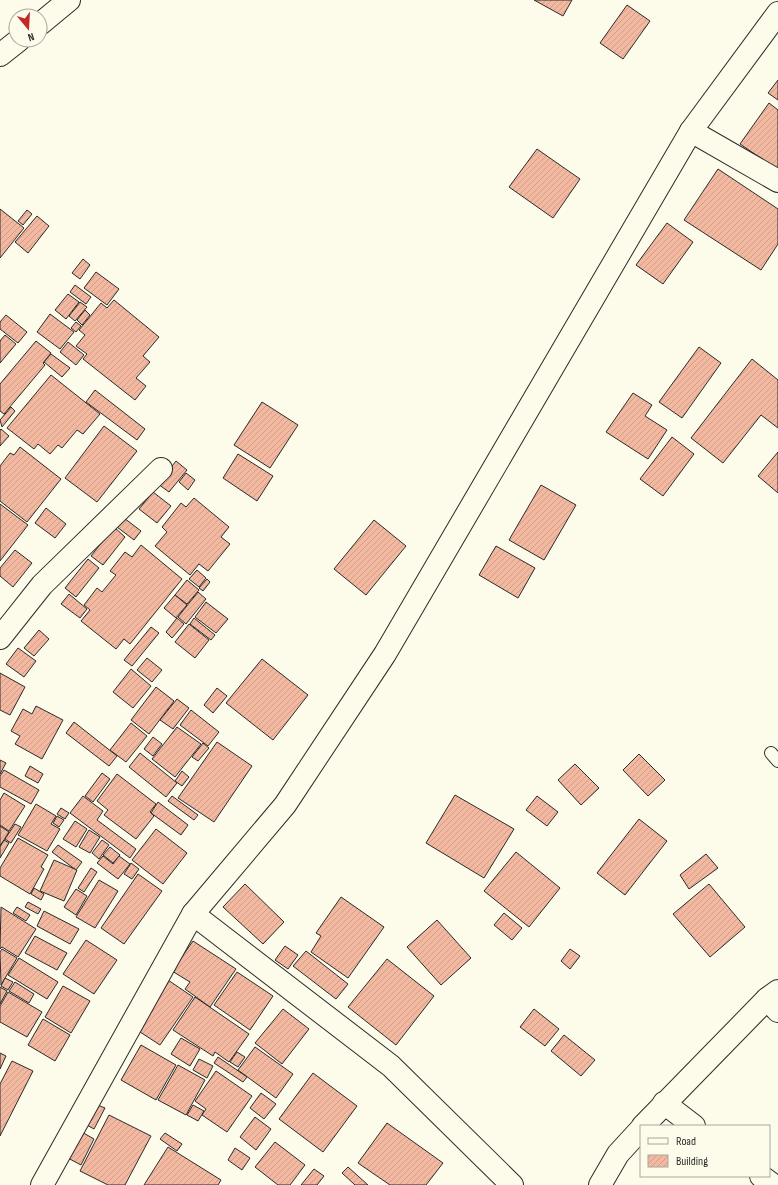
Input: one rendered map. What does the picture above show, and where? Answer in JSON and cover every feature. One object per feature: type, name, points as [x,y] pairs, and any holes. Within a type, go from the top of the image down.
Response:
[{"type":"street","points":[[48,17],[69,0]]},
{"type":"street","points":[[42,1185],[193,914],[285,805],[384,654],[691,131],[778,13]]},
{"type":"street","points":[[0,55],[9,48]]},
{"type":"street","points":[[691,131],[778,181]]},
{"type":"street","points":[[0,638],[42,585],[161,469]]},
{"type":"street","points":[[193,914],[391,1066],[512,1185]]},
{"type":"street","points":[[644,1125],[664,1103],[774,1000]]},
{"type":"street","points":[[664,1103],[693,1125]]},
{"type":"street","points":[[600,1185],[618,1154],[640,1129]]},
{"type":"street","points":[[762,1177],[773,1185]]},
{"type":"building","points":[[534,0],[572,0],[563,16]]},
{"type":"building","points":[[627,5],[650,21],[623,59],[600,43]]},
{"type":"building","points":[[778,80],[778,100],[768,93]]},
{"type":"building","points":[[769,103],[778,110],[778,170],[740,144]]},
{"type":"building","points":[[537,149],[580,179],[553,218],[509,187]]},
{"type":"building","points":[[718,169],[778,209],[778,244],[761,270],[684,220]]},
{"type":"building","points":[[0,209],[24,228],[0,258]]},
{"type":"building","points":[[27,210],[32,214],[23,225],[18,221]]},
{"type":"building","points":[[37,216],[49,226],[28,253],[15,242]]},
{"type":"building","points":[[667,223],[693,242],[663,284],[636,265]]},
{"type":"building","points":[[83,259],[90,265],[80,279],[72,273]]},
{"type":"building","points":[[96,272],[119,289],[107,305],[84,288]]},
{"type":"building","points":[[75,285],[91,297],[86,304],[70,292]]},
{"type":"building","points":[[68,294],[79,302],[66,319],[55,310]]},
{"type":"building","points":[[114,300],[159,337],[143,356],[150,362],[136,378],[146,386],[135,400],[83,359],[87,354],[76,346],[85,335],[79,330],[101,303],[107,308]]},
{"type":"building","points":[[80,302],[87,307],[75,321],[69,316]]},
{"type":"building","points":[[85,310],[90,315],[82,325],[77,320]]},
{"type":"building","points":[[50,314],[74,332],[60,349],[37,332]]},
{"type":"building","points":[[6,315],[27,332],[18,343],[0,329],[0,322]]},
{"type":"building","points":[[76,322],[81,326],[76,332],[71,328]]},
{"type":"building","points":[[5,335],[16,344],[0,363],[0,341]]},
{"type":"building","points":[[36,341],[51,353],[43,363],[45,365],[4,414],[0,411],[0,384]]},
{"type":"building","points":[[68,342],[84,355],[76,365],[60,352]]},
{"type":"building","points":[[699,347],[721,363],[682,418],[659,402]]},
{"type":"building","points":[[51,354],[70,368],[62,377],[44,362]]},
{"type":"building","points":[[752,359],[778,380],[778,428],[761,415],[723,463],[691,438]]},
{"type":"building","points":[[51,375],[100,414],[83,434],[77,430],[62,448],[58,445],[50,454],[38,444],[34,449],[7,428]]},
{"type":"building","points":[[95,390],[145,429],[137,440],[86,402]]},
{"type":"building","points":[[633,393],[652,405],[645,416],[667,430],[648,459],[606,432]]},
{"type":"building","points":[[262,402],[298,425],[270,468],[234,445]]},
{"type":"building","points":[[11,407],[15,411],[2,427],[0,420]]},
{"type":"building","points":[[104,426],[137,451],[97,502],[65,478]]},
{"type":"building","points":[[1,429],[9,436],[0,446],[0,430]]},
{"type":"building","points":[[672,437],[694,454],[663,496],[640,479]]},
{"type":"building","points":[[20,447],[61,479],[27,522],[0,501],[0,466],[10,453],[14,455]]},
{"type":"building","points":[[778,452],[778,493],[758,476]]},
{"type":"building","points":[[238,454],[273,476],[257,501],[223,478]]},
{"type":"building","points":[[176,461],[187,470],[169,492],[158,484]]},
{"type":"building","points":[[186,473],[195,480],[188,490],[179,482]]},
{"type":"building","points":[[541,485],[576,505],[544,560],[509,540]]},
{"type":"building","points":[[153,492],[171,506],[157,523],[139,509]]},
{"type":"building","points":[[194,498],[229,527],[221,537],[230,544],[208,571],[199,564],[190,575],[155,546],[167,532],[162,527],[181,503],[186,507]]},
{"type":"building","points":[[0,504],[28,525],[0,561]]},
{"type":"building","points":[[46,508],[66,524],[55,538],[35,523]]},
{"type":"building","points":[[124,518],[141,531],[134,540],[117,527]]},
{"type":"building","points":[[374,520],[406,546],[366,595],[334,569]]},
{"type":"building","points":[[114,527],[125,537],[103,565],[91,556]]},
{"type":"building","points":[[141,545],[182,579],[130,644],[124,639],[116,649],[81,621],[90,610],[84,605],[97,588],[102,592],[116,575],[110,571],[125,552],[132,557]]},
{"type":"building","points":[[496,546],[535,568],[518,598],[479,575]]},
{"type":"building","points":[[15,550],[32,563],[13,587],[0,576],[0,568]]},
{"type":"building","points":[[88,559],[99,568],[76,597],[65,588]]},
{"type":"building","points":[[197,570],[206,578],[199,587],[189,579]]},
{"type":"building","points":[[207,579],[210,582],[203,591],[199,588]]},
{"type":"building","points":[[187,580],[199,590],[187,604],[175,595]]},
{"type":"building","points":[[198,592],[206,599],[186,624],[178,617]]},
{"type":"building","points":[[69,594],[87,609],[80,618],[61,604]]},
{"type":"building","points":[[175,595],[187,605],[176,618],[164,608]]},
{"type":"building","points":[[206,602],[228,619],[216,633],[195,617]]},
{"type":"building","points":[[177,618],[184,624],[172,638],[166,632]]},
{"type":"building","points":[[194,618],[215,635],[211,640],[190,624]]},
{"type":"building","points":[[189,624],[209,640],[195,658],[175,642]]},
{"type":"building","points":[[151,627],[159,633],[132,666],[124,660]]},
{"type":"building","points":[[39,630],[49,639],[34,656],[24,648]]},
{"type":"building","points":[[18,648],[36,661],[24,677],[6,664]]},
{"type":"building","points":[[147,658],[162,670],[152,682],[137,670]]},
{"type":"building","points":[[262,659],[308,695],[273,740],[226,703]]},
{"type":"building","points":[[131,669],[151,686],[133,708],[113,692]]},
{"type":"building","points":[[0,673],[25,687],[10,715],[0,710]]},
{"type":"building","points":[[156,687],[174,701],[149,734],[131,720]]},
{"type":"building","points":[[217,688],[227,696],[213,713],[204,705]]},
{"type":"building","points":[[177,699],[189,708],[173,729],[160,720]]},
{"type":"building","points":[[36,706],[63,720],[42,759],[15,744],[20,736],[11,731],[23,709],[32,714]]},
{"type":"building","points":[[191,710],[219,732],[208,746],[180,725]]},
{"type":"building","points":[[74,722],[117,756],[109,766],[66,733]]},
{"type":"building","points":[[131,723],[147,736],[126,762],[110,750]]},
{"type":"building","points":[[177,727],[201,744],[175,777],[152,759]]},
{"type":"building","points":[[153,737],[162,744],[153,756],[144,749]]},
{"type":"building","points":[[217,742],[252,766],[214,822],[178,798]]},
{"type":"building","points":[[203,743],[209,748],[198,761],[192,757]]},
{"type":"building","points":[[140,753],[177,783],[166,797],[129,767]]},
{"type":"building","points":[[639,754],[665,780],[648,796],[623,770]]},
{"type":"building","points":[[0,760],[6,763],[0,774]]},
{"type":"building","points":[[575,764],[599,788],[581,805],[558,780]]},
{"type":"building","points":[[30,766],[43,774],[38,783],[25,776]]},
{"type":"building","points":[[4,770],[39,790],[31,804],[0,787],[0,776]]},
{"type":"building","points":[[182,771],[189,777],[182,786],[175,781]]},
{"type":"building","points":[[102,773],[110,779],[93,802],[85,796]]},
{"type":"building","points":[[117,774],[156,804],[150,812],[154,816],[136,839],[104,815],[108,810],[97,801]]},
{"type":"building","points":[[4,793],[25,806],[9,831],[0,825],[0,800]]},
{"type":"building","points":[[455,795],[514,829],[484,878],[426,843]]},
{"type":"building","points":[[83,796],[103,811],[97,820],[136,849],[130,858],[70,813]]},
{"type":"building","points":[[172,796],[198,815],[194,820],[168,801]]},
{"type":"building","points":[[537,796],[558,812],[547,826],[526,810]]},
{"type":"building","points":[[158,802],[188,825],[181,835],[151,813]]},
{"type":"building","points":[[36,804],[56,816],[51,824],[60,829],[47,851],[18,835]]},
{"type":"building","points":[[61,808],[69,813],[65,819],[57,814]]},
{"type":"building","points":[[57,816],[64,820],[59,827],[53,823]]},
{"type":"building","points":[[639,819],[667,841],[625,895],[597,873]]},
{"type":"building","points":[[75,821],[87,829],[76,847],[63,839]]},
{"type":"building","points":[[15,824],[21,827],[11,843],[5,839]]},
{"type":"building","points":[[0,826],[9,832],[0,846]]},
{"type":"building","points":[[156,829],[187,853],[163,884],[132,860]]},
{"type":"building","points":[[89,830],[100,837],[90,853],[79,847]]},
{"type":"building","points":[[18,838],[48,855],[41,867],[44,869],[30,894],[0,876],[0,868]]},
{"type":"building","points":[[4,840],[9,843],[0,858],[0,847]]},
{"type":"building","points":[[102,840],[109,845],[99,859],[92,853]]},
{"type":"building","points":[[58,845],[82,862],[76,870],[52,852]]},
{"type":"building","points":[[110,847],[120,855],[113,863],[103,855]]},
{"type":"building","points":[[516,852],[560,888],[529,927],[484,891]]},
{"type":"building","points":[[706,854],[718,868],[689,889],[680,875]]},
{"type":"building","points":[[103,856],[113,864],[119,856],[130,864],[118,879],[97,863]]},
{"type":"building","points":[[54,860],[77,870],[64,901],[40,891]]},
{"type":"building","points":[[131,863],[139,869],[132,879],[124,874]]},
{"type":"building","points":[[91,868],[97,872],[84,892],[78,888]]},
{"type":"building","points":[[138,874],[162,891],[124,944],[101,928]]},
{"type":"building","points":[[99,880],[118,891],[95,928],[76,917]]},
{"type":"building","points":[[245,884],[284,922],[263,944],[223,907]]},
{"type":"building","points":[[709,884],[745,927],[710,957],[673,914]]},
{"type":"building","points":[[34,888],[44,894],[41,900],[31,894]]},
{"type":"building","points":[[76,889],[87,896],[76,915],[64,907]]},
{"type":"building","points":[[341,897],[384,927],[348,978],[311,952],[321,936],[316,933]]},
{"type":"building","points":[[28,902],[41,909],[38,914],[25,907]]},
{"type":"building","points":[[1,907],[36,929],[18,957],[2,947],[0,949]]},
{"type":"building","points":[[17,907],[30,915],[26,921],[13,913]]},
{"type":"building","points":[[44,911],[79,929],[70,944],[37,926]]},
{"type":"building","points":[[504,913],[522,928],[512,940],[494,925]]},
{"type":"building","points":[[437,920],[471,958],[441,985],[407,947]]},
{"type":"building","points":[[35,936],[67,953],[57,970],[25,953]]},
{"type":"building","points":[[86,940],[117,960],[94,994],[63,974]]},
{"type":"building","points":[[193,941],[236,969],[210,1007],[185,989],[190,982],[172,971]]},
{"type":"building","points":[[285,946],[298,955],[288,969],[275,960]]},
{"type":"building","points":[[2,949],[17,958],[1,985],[0,952]]},
{"type":"building","points":[[570,949],[580,956],[570,969],[561,961]]},
{"type":"building","points":[[306,951],[348,984],[336,999],[293,966]]},
{"type":"building","points":[[19,958],[58,982],[47,999],[8,975]]},
{"type":"building","points":[[387,959],[434,996],[396,1045],[348,1007]]},
{"type":"building","points":[[237,972],[273,996],[250,1030],[214,1005]]},
{"type":"building","points":[[5,978],[13,982],[8,990],[1,986]]},
{"type":"building","points":[[168,980],[193,997],[160,1045],[134,1028]]},
{"type":"building","points":[[15,982],[34,994],[29,1003],[9,991]]},
{"type":"building","points":[[63,986],[90,1001],[71,1033],[45,1017]]},
{"type":"building","points":[[0,987],[7,991],[0,1004]]},
{"type":"building","points":[[8,992],[42,1012],[27,1037],[0,1022],[0,1006]]},
{"type":"building","points":[[195,997],[249,1034],[229,1062],[215,1052],[213,1056],[173,1030]]},
{"type":"building","points":[[283,1009],[309,1029],[282,1064],[255,1043]]},
{"type":"building","points":[[534,1009],[559,1029],[545,1046],[520,1027]]},
{"type":"building","points":[[43,1019],[70,1035],[55,1061],[28,1045]]},
{"type":"building","points":[[564,1035],[595,1060],[581,1076],[551,1051]]},
{"type":"building","points":[[181,1038],[200,1049],[190,1066],[171,1054]]},
{"type":"building","points":[[141,1045],[176,1065],[156,1100],[121,1080]]},
{"type":"building","points":[[255,1047],[293,1074],[276,1098],[238,1070]]},
{"type":"building","points":[[237,1052],[245,1057],[238,1067],[230,1062]]},
{"type":"building","points":[[0,1053],[6,1056],[0,1069]]},
{"type":"building","points":[[218,1057],[247,1077],[243,1082],[214,1063]]},
{"type":"building","points":[[199,1059],[213,1066],[207,1078],[193,1070]]},
{"type":"building","points":[[12,1061],[33,1071],[0,1136],[0,1084]]},
{"type":"building","points":[[178,1065],[205,1080],[186,1115],[158,1100]]},
{"type":"building","points":[[216,1071],[252,1096],[227,1132],[202,1115],[206,1109],[195,1101]]},
{"type":"building","points":[[313,1073],[357,1106],[323,1152],[279,1119]]},
{"type":"building","points":[[261,1093],[276,1104],[264,1119],[250,1108]]},
{"type":"building","points":[[95,1104],[105,1108],[94,1129],[85,1124]]},
{"type":"building","points":[[193,1105],[204,1111],[198,1121],[187,1115]]},
{"type":"building","points":[[109,1115],[151,1136],[125,1185],[108,1185],[80,1171]]},
{"type":"building","points":[[255,1117],[271,1129],[256,1150],[240,1137]]},
{"type":"building","points":[[387,1123],[443,1163],[426,1185],[390,1185],[358,1163]]},
{"type":"building","points":[[80,1131],[94,1139],[81,1165],[66,1157]]},
{"type":"building","points":[[165,1133],[182,1144],[177,1151],[160,1139]]},
{"type":"building","points":[[275,1142],[305,1165],[290,1185],[278,1185],[255,1167]]},
{"type":"building","points":[[168,1147],[221,1180],[218,1185],[144,1185]]},
{"type":"building","points":[[235,1148],[250,1158],[242,1170],[228,1160]]},
{"type":"building","points":[[348,1167],[368,1185],[355,1185],[342,1173]]},
{"type":"building","points":[[314,1169],[324,1176],[317,1185],[301,1185]]}]
